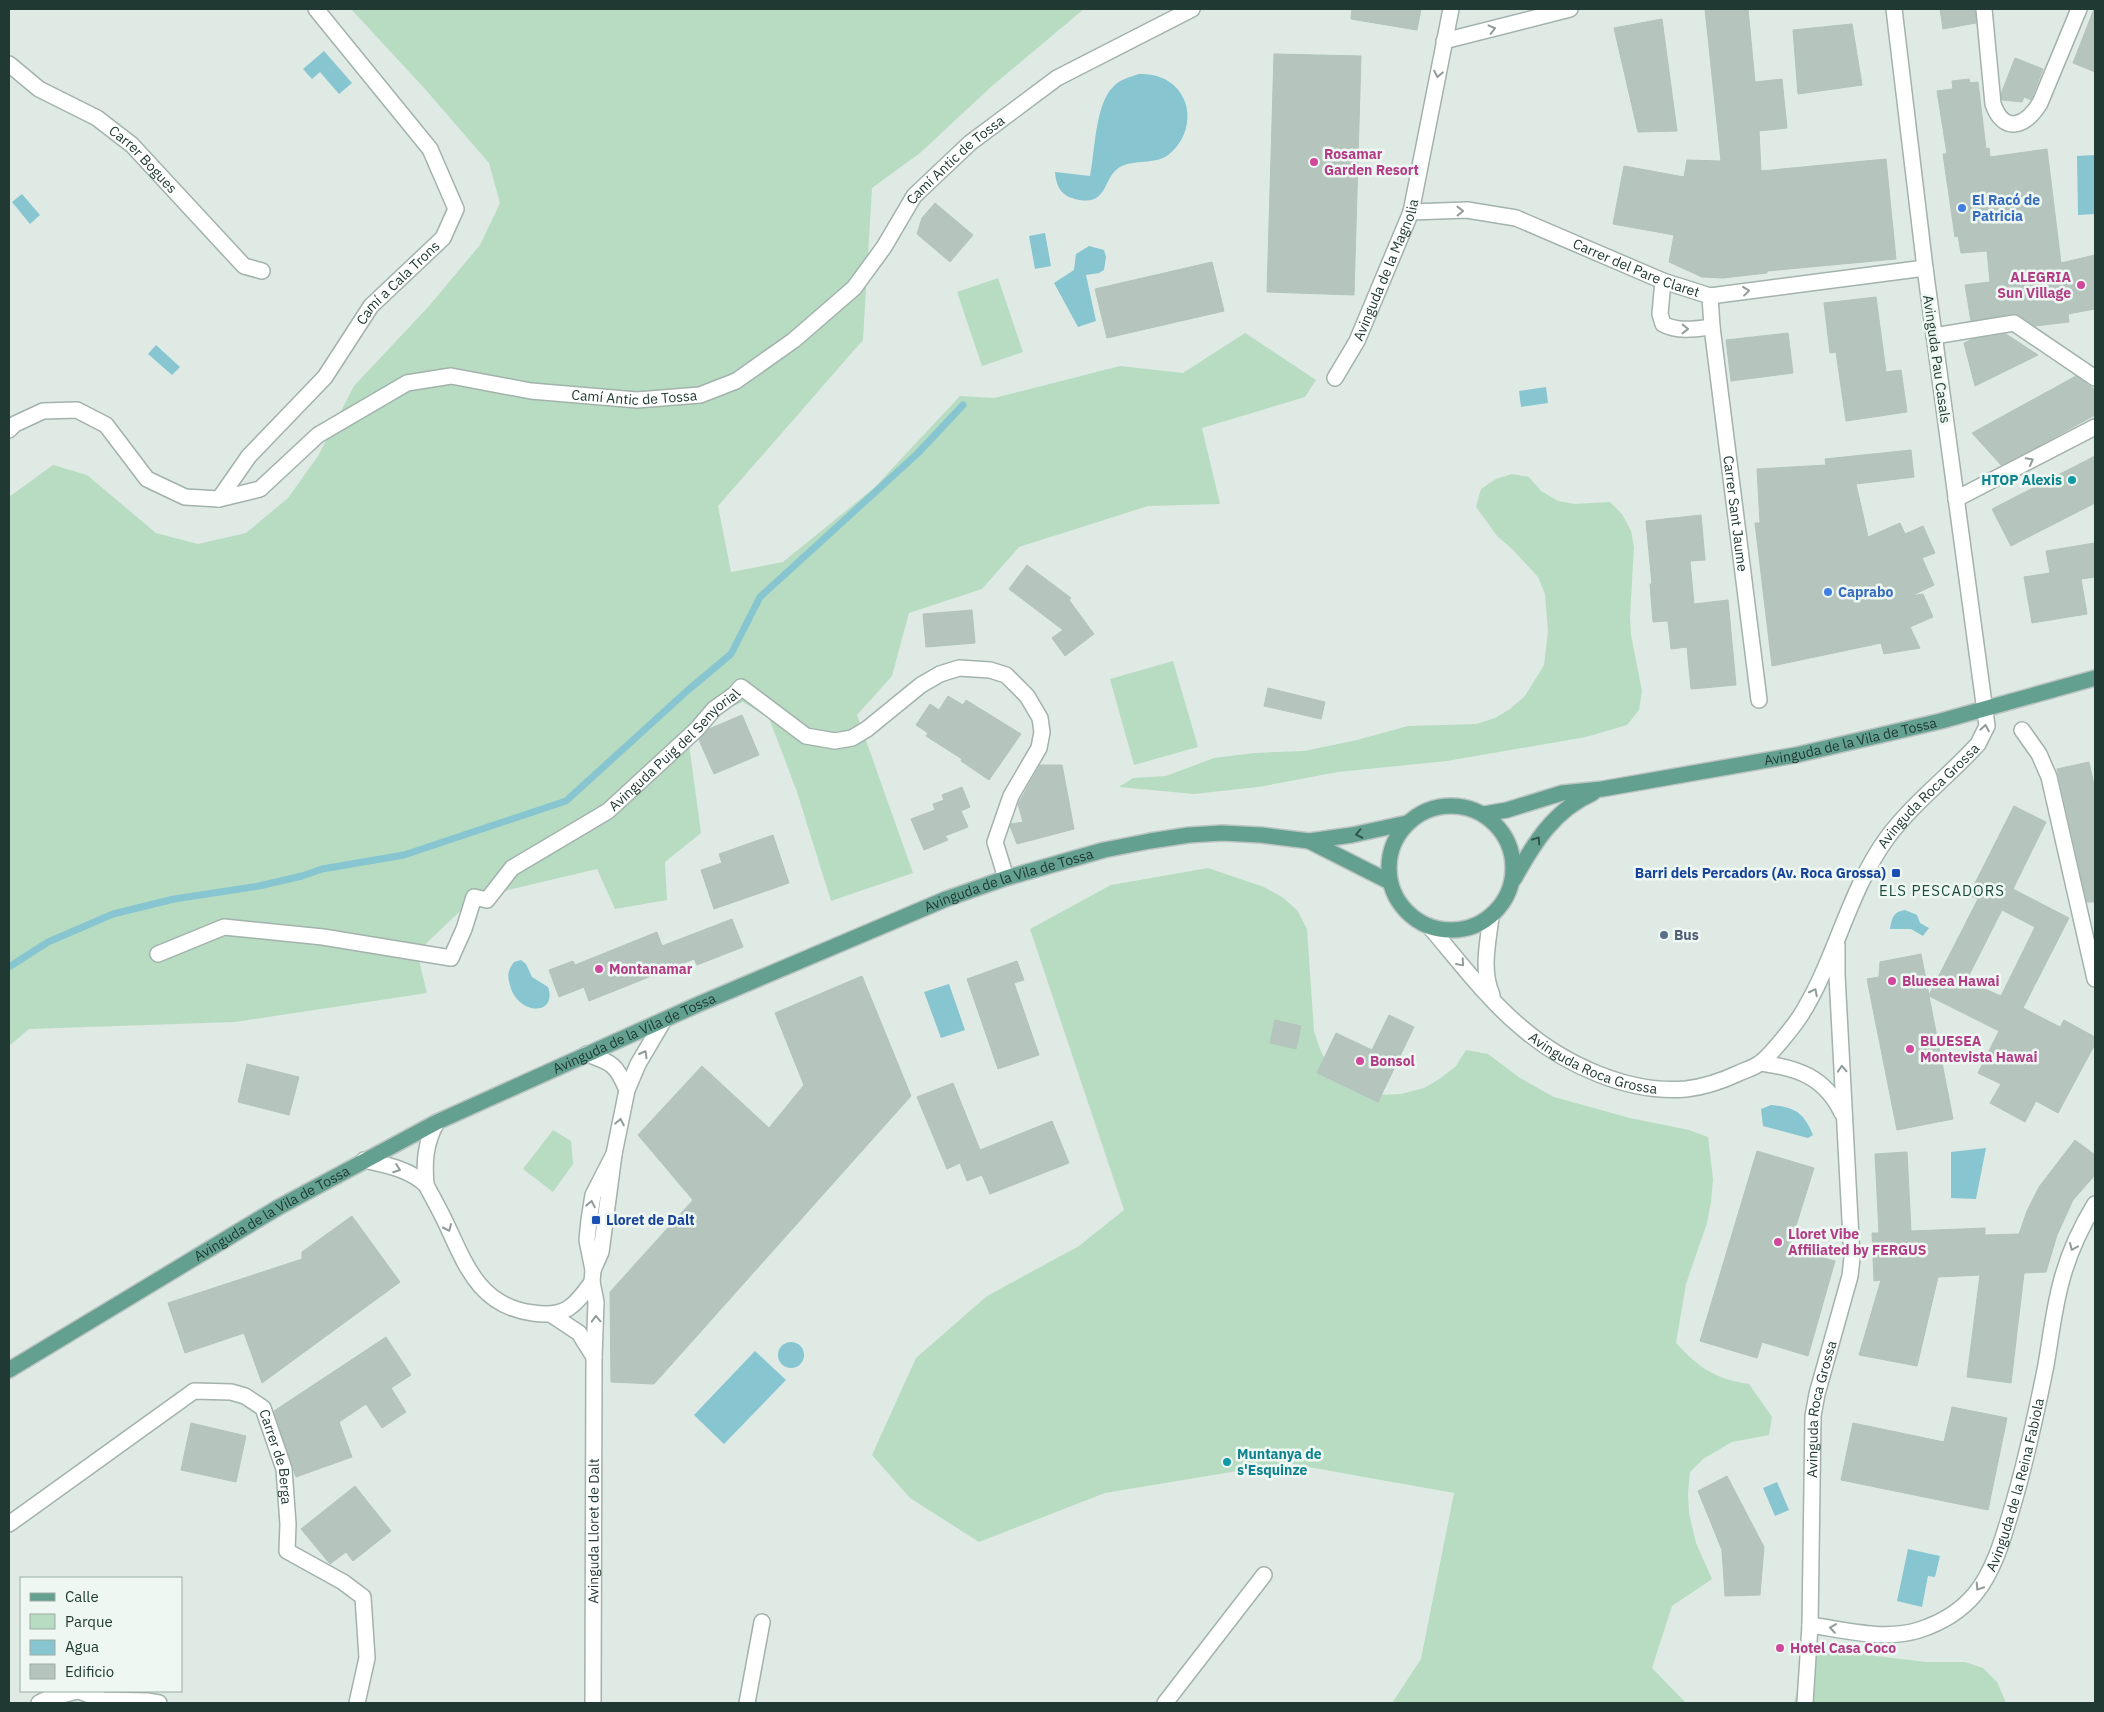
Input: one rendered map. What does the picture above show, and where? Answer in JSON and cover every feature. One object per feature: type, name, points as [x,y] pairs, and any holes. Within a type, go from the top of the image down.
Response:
[{"type":"main road","name":"Avinguda de la Vila de Tossa","points":[[1484,814],[1507,810],[1562,793],[1602,789],[1788,756],[1932,723],[2095,678]]},
{"type":"main road","name":"Avinguda de la Vila de Tossa","points":[[1512,882],[1530,850],[1555,818],[1581,798],[1602,789]]},
{"type":"main road","points":[[1443,806],[1469,808],[1484,814],[1500,829],[1508,842],[1513,862],[1512,882],[1504,901],[1491,917],[1465,929],[1450,930],[1429,926],[1414,919],[1402,907],[1390,882],[1389,858],[1397,836],[1418,815],[1443,806]]},
{"type":"main road","name":"Avinguda de la Vila de Tossa","points":[[9,1370],[278,1207],[437,1122],[664,1020],[946,900],[1006,878],[1104,850],[1189,835],[1252,834],[1309,841],[1407,824]]},
{"type":"main road","name":"Avinguda de la Vila de Tossa","points":[[1309,841],[1390,882]]},
{"type":"street","name":"Camí a Cala Trons","points":[[219,498],[249,456],[325,378],[371,306],[443,238],[456,209],[430,149],[316,9]]},
{"type":"street","name":"Camí Antic de Tossa","points":[[9,430],[15,424],[43,411],[77,410],[106,425],[147,479],[185,497],[219,498],[260,489],[318,435],[406,383],[451,376],[532,391],[637,400],[700,395],[736,381],[794,340],[854,288],[884,247],[914,196],[970,143],[1056,78],[1192,9]]},
{"type":"street","name":"Avinguda de la Magnolia","points":[[1336,378],[1357,341],[1411,212],[1451,9]]},
{"type":"street","points":[[1444,41],[1570,9]]},
{"type":"street","name":"Avinguda Pau Casals","points":[[1894,9],[1925,268],[1984,708]]},
{"type":"street","points":[[1984,9],[1993,104],[1997,116],[2004,122],[2012,124],[2022,123],[2033,115],[2040,103],[2079,9]]},
{"type":"street","name":"Carrer Bogues","points":[[9,64],[39,88],[97,118],[132,145],[244,266],[262,271]]},
{"type":"street","name":"Carrer del Pare Claret","points":[[1411,212],[1467,210],[1516,218],[1663,281],[1710,296],[1925,268]]},
{"type":"street","points":[[1663,281],[1660,314],[1663,324],[1671,328],[1697,329],[1712,327]]},
{"type":"street","name":"Carrer Sant Jaume","points":[[1710,296],[1712,327],[1759,700]]},
{"type":"street","points":[[1934,336],[2014,323],[2095,378]]},
{"type":"street","points":[[1956,500],[2095,427]]},
{"type":"street","name":"Avinguda Puig del Senyorial","points":[[158,954],[224,926],[323,937],[451,958],[464,929],[474,898],[487,900],[512,868],[608,811],[697,729],[714,709],[735,694],[741,687],[806,736],[836,741],[852,738],[867,729],[921,684],[940,674],[959,668],[990,670],[1006,675],[1027,696],[1040,718],[1042,732],[1039,748],[1011,796],[995,842],[1006,878]]},
{"type":"street","name":"Avinguda Roca Grossa","points":[[1429,926],[1495,1003],[1524,1030],[1563,1056],[1609,1077],[1650,1088],[1687,1089],[1729,1078],[1761,1063],[1800,1018],[1813,996],[1857,890],[1887,838],[1924,797],[1978,744],[1987,726],[1984,708]]},
{"type":"street","points":[[2022,730],[2039,754],[2049,777],[2095,979]]},
{"type":"street","name":"Avinguda Roca Grossa","points":[[1491,917],[1485,963],[1487,985],[1495,1003]]},
{"type":"street","name":"Avinguda Roca Grossa","points":[[1805,1703],[1810,1625],[1813,1416],[1816,1394],[1850,1276],[1852,1258],[1837,975],[1838,937]]},
{"type":"street","name":"Avinguda Lloret de Dalt","points":[[552,1315],[564,1312],[577,1303],[593,1276],[601,1252],[614,1154],[627,1090],[638,1064],[664,1020]]},
{"type":"street","points":[[587,1054],[610,1062],[620,1073],[627,1090]]},
{"type":"street","name":"Avinguda Roca Grossa","points":[[1761,1063],[1799,1071],[1815,1079],[1828,1090],[1844,1118]]},
{"type":"street","points":[[426,1185],[424,1166],[427,1142],[437,1122]]},
{"type":"street","points":[[364,1160],[397,1168],[420,1179],[426,1185],[463,1262],[483,1290],[497,1300],[521,1312],[552,1315],[579,1333],[594,1357]]},
{"type":"street","name":"Avinguda de la Reina Fabiola","points":[[1810,1625],[1875,1634],[1895,1635],[1917,1631],[1938,1623],[1959,1610],[1976,1593],[1998,1553],[2009,1519],[2035,1416],[2061,1281],[2076,1240],[2095,1204]]},
{"type":"street","name":"Avinguda Lloret de Dalt","points":[[593,1276],[596,1302],[594,1357],[593,1703]]},
{"type":"street","name":"Carrer de Berga","points":[[9,1524],[194,1391],[231,1392],[245,1396],[263,1408],[284,1469],[288,1524],[287,1552],[343,1582],[363,1597],[367,1658],[356,1703]]},
{"type":"street","points":[[1165,1703],[1264,1575]]},
{"type":"street","points":[[747,1703],[762,1622]]},
{"type":"street","points":[[39,1703],[46,1699],[82,1695],[103,1700],[159,1703]]},
{"type":"green space","points":[[351,9],[1084,9],[992,86],[920,153],[872,188],[863,340],[718,506],[731,572],[783,562],[874,488],[960,396],[994,398],[1120,366],[1183,373],[1245,333],[1316,380],[1305,397],[1202,428],[1220,504],[1148,506],[1019,547],[982,589],[909,613],[892,676],[857,715],[913,873],[831,901],[797,792],[769,718],[743,702],[693,722],[689,744],[701,833],[665,862],[667,900],[615,909],[597,869],[474,898],[417,952],[427,993],[235,1022],[29,1029],[9,1046],[9,497],[53,465],[87,475],[156,533],[198,544],[246,533],[288,498],[318,456],[354,386],[429,306],[480,245],[500,203],[489,163],[425,89]]},
{"type":"green space","points":[[998,278],[1023,352],[982,366],[957,292]]},
{"type":"green space","points":[[1512,474],[1529,477],[1541,491],[1558,501],[1575,504],[1610,502],[1622,514],[1631,531],[1634,547],[1630,617],[1631,635],[1642,691],[1639,710],[1627,725],[1586,737],[1447,761],[1338,772],[1258,787],[1194,794],[1119,787],[1133,778],[1166,776],[1214,758],[1254,753],[1304,751],[1357,740],[1408,726],[1476,724],[1495,718],[1510,709],[1525,696],[1544,665],[1548,631],[1545,594],[1538,577],[1497,536],[1476,507],[1481,489],[1496,479]]},
{"type":"green space","points":[[1173,661],[1198,747],[1134,765],[1110,679]]},
{"type":"green space","points":[[1208,868],[1264,887],[1282,897],[1297,910],[1307,929],[1314,1031],[1320,1049],[1329,1068],[1378,1095],[1401,1094],[1424,1088],[1456,1066],[1466,1050],[1488,1054],[1520,1078],[1554,1097],[1630,1118],[1689,1130],[1708,1137],[1713,1179],[1711,1202],[1707,1223],[1686,1284],[1676,1343],[1700,1366],[1708,1371],[1726,1379],[1749,1384],[1772,1417],[1769,1435],[1732,1442],[1703,1459],[1690,1472],[1689,1513],[1696,1543],[1712,1579],[1672,1606],[1652,1668],[1686,1703],[1392,1703],[1421,1659],[1454,1493],[1286,1463],[1105,1493],[979,1542],[910,1498],[872,1455],[916,1358],[987,1296],[1079,1246],[1124,1210],[1030,929],[1111,885]]},
{"type":"green space","points":[[553,1130],[571,1141],[573,1164],[553,1192],[523,1169]]},
{"type":"green space","points":[[1809,1641],[1826,1650],[1926,1662],[1965,1662],[1983,1668],[1997,1682],[2006,1703],[1794,1703]]},
{"type":"water","points":[[324,51],[352,83],[339,94],[320,72],[312,79],[303,69]]},
{"type":"water","points":[[1139,74],[1154,75],[1165,79],[1177,89],[1187,108],[1188,118],[1182,138],[1176,147],[1163,158],[1120,167],[1114,172],[1099,196],[1093,200],[1084,201],[1064,194],[1059,188],[1055,172],[1090,176],[1099,116],[1103,104],[1114,86],[1126,78]]},
{"type":"water","points":[[2095,155],[2095,214],[2078,215],[2077,156]]},
{"type":"water","points":[[22,194],[40,215],[30,224],[12,202]]},
{"type":"water","points":[[1045,233],[1051,266],[1035,269],[1029,236]]},
{"type":"water","points":[[1089,246],[1104,250],[1106,257],[1104,270],[1099,273],[1086,275],[1096,321],[1078,327],[1054,283],[1074,270],[1076,254]]},
{"type":"water","points":[[156,345],[180,367],[172,375],[148,354]]},
{"type":"water","points":[[1546,387],[1548,403],[1521,407],[1519,391]]},
{"type":"water","points":[[1905,910],[1917,915],[1920,923],[1929,928],[1923,936],[1911,929],[1890,929],[1894,916],[1898,912]]},
{"type":"water","points":[[521,960],[526,964],[532,977],[548,987],[550,997],[547,1004],[542,1007],[528,1007],[514,995],[508,975],[514,962]]},
{"type":"water","points":[[949,984],[965,1030],[941,1038],[924,992]]},
{"type":"water","points":[[1771,1105],[1786,1107],[1798,1112],[1810,1127],[1813,1135],[1808,1138],[1763,1126],[1761,1109]]},
{"type":"water","points":[[1986,1148],[1976,1199],[1951,1198],[1951,1152]]},
{"type":"water","points":[[791,1342],[800,1346],[804,1355],[800,1364],[791,1368],[782,1364],[778,1355],[782,1346]]},
{"type":"water","points":[[755,1351],[786,1380],[724,1444],[694,1415]]},
{"type":"water","points":[[1777,1482],[1789,1510],[1775,1516],[1763,1488]]},
{"type":"water","points":[[1908,1549],[1940,1556],[1935,1577],[1928,1576],[1922,1607],[1897,1601]]},
{"type":"building","points":[[1352,9],[1421,9],[1417,30],[1351,19]]},
{"type":"building","points":[[1705,9],[1748,9],[1755,82],[1782,79],[1787,128],[1759,131],[1761,171],[1886,159],[1896,259],[1767,271],[1767,273],[1723,278],[1702,277],[1669,262],[1674,235],[1613,224],[1624,166],[1684,177],[1687,160],[1721,161]]},
{"type":"building","points":[[1940,9],[1975,9],[1976,23],[1943,29]]},
{"type":"building","points":[[2095,9],[2095,72],[2073,63]]},
{"type":"building","points":[[1662,19],[1677,131],[1638,132],[1614,28]]},
{"type":"building","points":[[1852,24],[1862,85],[1798,94],[1793,30]]},
{"type":"building","name":"Rosamar Garden Resort","points":[[1274,54],[1361,56],[1354,295],[1267,292]]},
{"type":"building","points":[[2015,58],[2043,69],[2031,100],[2024,97],[2022,102],[2002,100],[2001,94]]},
{"type":"building","points":[[1969,79],[1970,83],[1978,82],[1986,149],[1989,148],[1990,157],[2047,149],[2061,263],[2095,255],[2095,309],[2068,314],[2069,322],[2035,326],[2019,315],[2012,314],[1971,321],[1965,285],[1990,282],[1987,251],[1961,253],[1958,236],[1955,237],[1943,154],[1947,154],[1937,91],[1953,89],[1952,81]]},
{"type":"building","points":[[935,203],[973,235],[950,262],[917,234],[922,218]]},
{"type":"building","points":[[1212,262],[1224,311],[1107,338],[1095,289]]},
{"type":"building","points":[[1876,297],[1886,372],[1901,370],[1907,412],[1846,421],[1836,352],[1830,353],[1824,303]]},
{"type":"building","points":[[1788,333],[1793,373],[1731,381],[1726,340]]},
{"type":"building","points":[[2006,334],[2038,355],[1975,386],[1964,343],[1973,339]]},
{"type":"building","points":[[2076,376],[2095,390],[2095,415],[2035,448],[2001,465],[1972,433]]},
{"type":"building","name":"Caprabo","points":[[1911,450],[1914,477],[1856,484],[1868,537],[1900,523],[1905,534],[1923,526],[1935,553],[1922,558],[1934,585],[1911,596],[1923,594],[1933,617],[1910,627],[1920,648],[1884,654],[1881,643],[1772,666],[1755,523],[1760,523],[1757,469],[1826,465],[1825,459]]},
{"type":"building","name":"HTOP Alexis","points":[[2095,456],[2095,503],[2011,546],[1992,509]]},
{"type":"building","points":[[1701,515],[1705,560],[1690,561],[1694,604],[1728,600],[1736,685],[1691,689],[1687,647],[1671,649],[1668,621],[1653,622],[1650,584],[1652,584],[1646,521]]},
{"type":"building","points":[[2095,543],[2095,577],[2081,579],[2087,614],[2032,623],[2024,577],[2050,573],[2046,551]]},
{"type":"building","points":[[1027,565],[1071,598],[1069,600],[1094,634],[1065,656],[1052,638],[1063,630],[1009,589]]},
{"type":"building","points":[[972,610],[975,643],[926,647],[923,614]]},
{"type":"building","points":[[1268,688],[1325,702],[1321,719],[1264,706]]},
{"type":"building","points":[[948,696],[963,705],[966,700],[1021,734],[989,780],[961,761],[962,759],[926,736],[928,733],[916,725],[930,704],[939,710]]},
{"type":"building","points":[[742,715],[759,755],[714,774],[699,740],[709,729]]},
{"type":"building","points":[[2089,762],[2095,789],[2095,902],[2087,902],[2057,769]]},
{"type":"building","points":[[1040,765],[1062,765],[1074,829],[1017,844],[1010,826],[1011,824],[1023,822],[1018,804]]},
{"type":"building","points":[[962,787],[970,807],[961,811],[968,827],[945,836],[948,840],[924,850],[911,819],[935,810],[933,804],[944,800],[942,795]]},
{"type":"building","points":[[2014,806],[2046,822],[2013,889],[2069,918],[2023,1008],[2060,1027],[2064,1020],[2095,1037],[2095,1044],[2058,1113],[2036,1101],[2025,1122],[1990,1103],[2001,1084],[1978,1073],[1999,1031],[1929,996],[1953,1119],[1897,1130],[1867,979],[1879,977],[1880,962],[1921,954],[1929,995],[1978,899],[1969,895]],"holes":[[[2002,910],[2035,927],[2001,996],[1966,981]]]},
{"type":"building","points":[[773,835],[789,883],[714,909],[701,870],[722,863],[719,854]]},
{"type":"building","points":[[732,919],[743,947],[697,965],[694,959],[589,1001],[584,987],[559,997],[549,970],[573,961],[575,965],[657,932],[662,946]]},
{"type":"building","points":[[1017,961],[1024,980],[1014,983],[1039,1055],[998,1069],[967,979]]},
{"type":"building","points":[[862,976],[911,1096],[654,1384],[611,1382],[610,1292],[693,1200],[638,1135],[702,1066],[769,1128],[804,1085],[775,1013]]},
{"type":"building","name":"Bonsol","points":[[1389,1015],[1414,1027],[1378,1102],[1317,1073],[1336,1033],[1372,1050]]},
{"type":"building","points":[[1275,1020],[1301,1026],[1296,1049],[1270,1043]]},
{"type":"building","points":[[247,1064],[299,1077],[289,1115],[238,1102]]},
{"type":"building","points":[[953,1083],[980,1150],[1052,1121],[1069,1163],[990,1194],[982,1175],[967,1181],[960,1163],[947,1169],[917,1097]]},
{"type":"building","points":[[2075,1140],[2095,1155],[2095,1175],[2073,1200],[2057,1235],[2046,1272],[2024,1273],[2011,1383],[1967,1377],[1980,1275],[1938,1277],[1917,1366],[1859,1355],[1881,1280],[1874,1281],[1872,1233],[1879,1233],[1875,1154],[1907,1152],[1911,1231],[1985,1228],[1985,1235],[2019,1234],[2027,1211],[2039,1187]]},
{"type":"building","points":[[1757,1151],[1814,1168],[1789,1248],[1835,1261],[1808,1356],[1762,1342],[1757,1358],[1700,1341]]},
{"type":"building","points":[[352,1216],[400,1282],[262,1383],[244,1333],[185,1353],[168,1303],[302,1259],[302,1252]]},
{"type":"building","points":[[386,1337],[411,1375],[391,1388],[406,1412],[382,1428],[366,1404],[339,1422],[352,1457],[296,1477],[274,1411]]},
{"type":"building","points":[[1952,1407],[2007,1418],[1988,1510],[1841,1480],[1853,1423],[1944,1442]]},
{"type":"building","points":[[191,1423],[246,1436],[236,1482],[181,1470]]},
{"type":"building","points":[[1727,1476],[1764,1547],[1760,1595],[1725,1596],[1722,1550],[1698,1491]]},
{"type":"building","points":[[355,1486],[391,1531],[353,1561],[346,1552],[330,1564],[301,1529]]},
{"type":"waterway","points":[[9,967],[48,942],[113,914],[174,899],[259,886],[302,876],[322,869],[404,855],[566,801],[687,691],[731,654],[760,597],[917,454],[963,405]]},
{"type":"place","name":"Rosamar Garden Resort","points":[[1314,162]]},
{"type":"place","name":"El Racó de Patricia","points":[[1962,208]]},
{"type":"place","name":"ALEGRIA Sun Village","points":[[2081,285]]},
{"type":"place","name":"HTOP Alexis","points":[[2072,480]]},
{"type":"place","name":"Caprabo","points":[[1828,592]]},
{"type":"place","name":"Barri dels Percadors (Av. Roca Grossa)","points":[[1896,873]]},
{"type":"place","name":"Bus","points":[[1664,935]]},
{"type":"place","name":"Montanamar","points":[[599,969]]},
{"type":"place","name":"Bluesea Hawai","points":[[1892,981]]},
{"type":"place","name":"BLUESEA Montevista Hawai","points":[[1910,1049]]},
{"type":"place","name":"Bonsol","points":[[1360,1061]]},
{"type":"place","name":"Lloret de Dalt","points":[[596,1220]]},
{"type":"place","name":"Lloret Vibe Affiliated by FERGUS","points":[[1778,1242]]},
{"type":"place","name":"Muntanya de s'Esquinze","points":[[1227,1462]]},
{"type":"place","name":"Hotel Casa Coco","points":[[1780,1648]]},
{"type":"district","name":"ELS PESCADORS","points":[[1942,891]]}]
